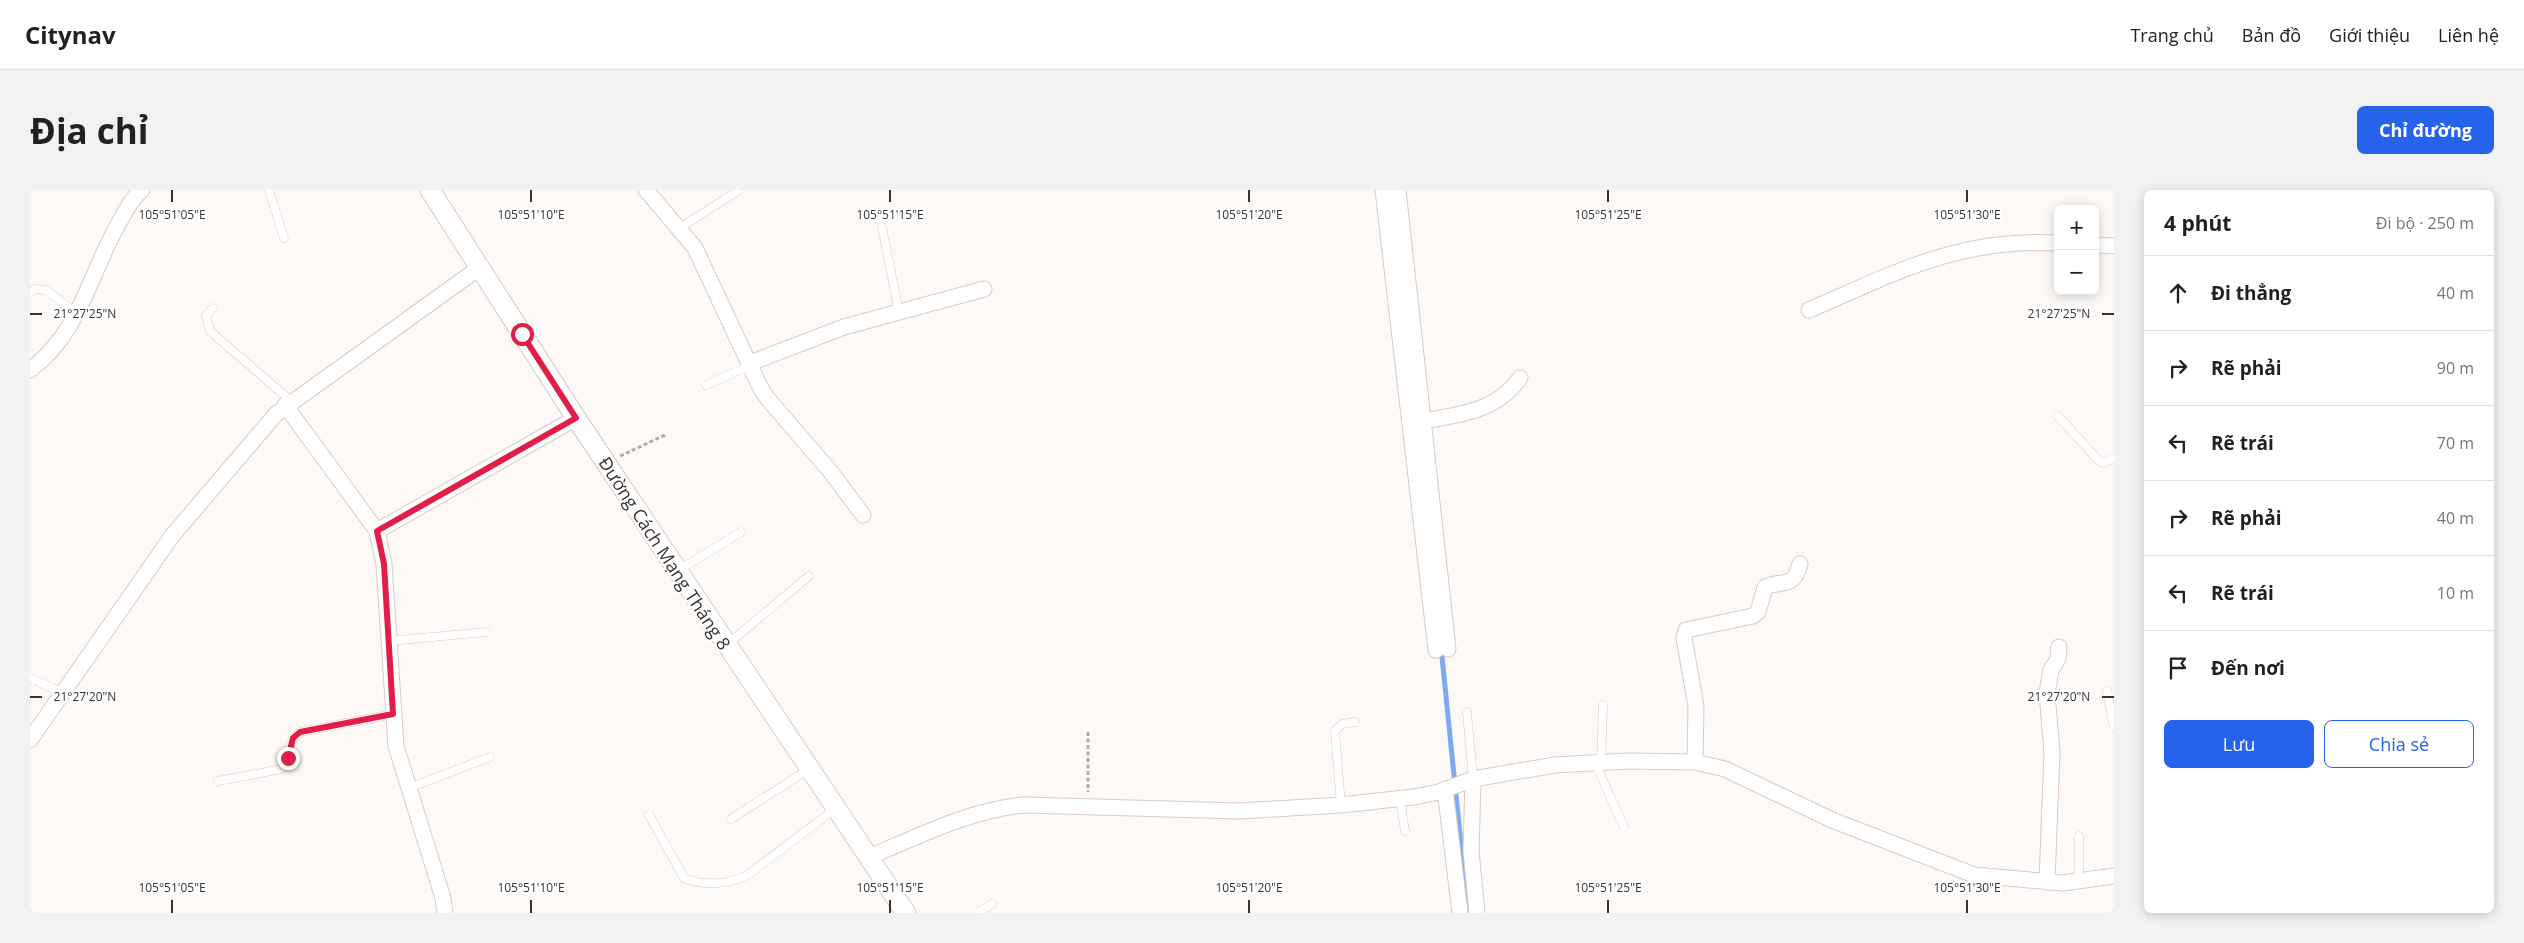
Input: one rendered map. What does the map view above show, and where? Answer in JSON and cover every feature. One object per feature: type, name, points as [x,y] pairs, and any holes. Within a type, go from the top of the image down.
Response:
[{"type":"street","points":[[30,370],[69,330],[108,240],[131,203],[142,190]]},
{"type":"street","name":"Đường Cách Mạng Tháng 8","points":[[430,190],[576,418],[726,646],[906,913]]},
{"type":"street","points":[[646,190],[680,228],[705,265],[768,399],[830,471],[863,515]]},
{"type":"street","points":[[1383,190],[1442,650],[1422,421],[1398,190]]},
{"type":"street","points":[[1809,310],[1922,261],[1961,250],[2029,242],[2054,243]]},
{"type":"street","points":[[2099,245],[2114,246]]},
{"type":"street","points":[[30,740],[172,536],[288,403],[479,268]]},
{"type":"street","points":[[750,364],[844,327],[984,289]]},
{"type":"street","points":[[1422,421],[1479,410],[1508,392],[1520,378]]},
{"type":"street","points":[[288,403],[377,531],[384,564],[396,746],[443,898],[445,913]]},
{"type":"street","points":[[377,531],[576,418]]},
{"type":"street","points":[[1695,762],[1696,706],[1684,638],[1686,630],[1753,616],[1758,612],[1765,586],[1789,583],[1794,578],[1800,564]]},
{"type":"street","points":[[2047,882],[2052,752],[2047,693],[2052,670],[2058,659],[2059,647]]},
{"type":"street","points":[[869,857],[976,814],[998,808],[1024,806],[1240,811],[1341,806],[1414,797],[1468,780],[1555,765],[1598,762],[1695,762],[1725,769],[1832,820],[1974,875],[2047,882],[2079,882],[2114,876]]},
{"type":"street","points":[[1468,780],[1471,860],[1477,913]]},
{"type":"street","points":[[1447,788],[1460,913]]},
{"type":"lane","points":[[269,190],[284,238]]},
{"type":"lane","points":[[680,228],[739,190]]},
{"type":"lane","points":[[882,227],[899,312]]},
{"type":"lane","points":[[30,293],[35,289],[46,290],[77,314]]},
{"type":"lane","points":[[213,308],[206,316],[210,331],[288,403]]},
{"type":"lane","points":[[706,385],[750,364]]},
{"type":"lane","points":[[2058,416],[2099,461],[2103,463],[2114,458]]},
{"type":"lane","points":[[677,571],[741,532]]},
{"type":"lane","points":[[726,646],[808,576]]},
{"type":"lane","points":[[388,641],[486,632]]},
{"type":"lane","points":[[30,678],[63,693]]},
{"type":"lane","points":[[2107,691],[2114,727]]},
{"type":"lane","points":[[1602,705],[1598,762],[1624,827]]},
{"type":"lane","points":[[1467,712],[1468,780]]},
{"type":"lane","points":[[218,781],[282,769],[293,738],[300,732],[393,714]]},
{"type":"lane","points":[[1341,806],[1335,731],[1342,724],[1355,722]]},
{"type":"lane","points":[[409,788],[490,757]]},
{"type":"lane","points":[[731,819],[810,769]]},
{"type":"lane","points":[[1400,798],[1405,831]]},
{"type":"lane","points":[[649,815],[684,878],[727,883],[749,874],[836,808]]},
{"type":"lane","points":[[2079,836],[2079,882]]},
{"type":"lane","points":[[977,913],[992,904]]},
{"type":"path","points":[[606,463],[665,435]]},
{"type":"path","points":[[1088,732],[1088,807]]},
{"type":"waterway","points":[[1441,647],[1468,913]]},
{"type":"route","points":[[288,758],[293,738],[300,732],[393,714],[384,564],[377,531],[576,418],[522,334]]}]
